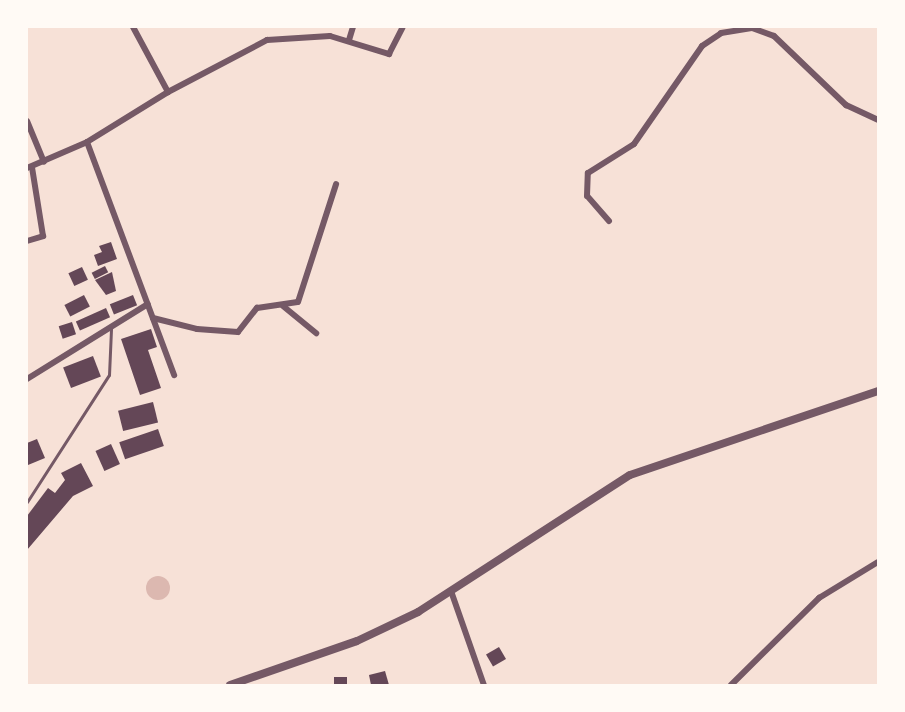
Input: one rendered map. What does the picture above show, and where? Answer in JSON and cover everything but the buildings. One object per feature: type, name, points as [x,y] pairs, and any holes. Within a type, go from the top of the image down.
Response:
[{"type":"street","points":[[133,27],[168,92]]},
{"type":"street","points":[[350,40],[353,27]]},
{"type":"street","points":[[27,241],[43,236],[30,168],[87,142],[168,92],[267,40],[306,35],[350,40],[389,54],[403,27]]},
{"type":"street","points":[[609,221],[587,196],[588,173],[627,151],[641,136],[702,46],[729,31],[761,28],[779,40],[846,105],[878,120]]},
{"type":"street","points":[[27,121],[44,162]]},
{"type":"street","points":[[87,142],[174,375]]},
{"type":"street","points":[[153,318],[197,329],[238,332],[257,308],[298,302],[336,184]]},
{"type":"street","points":[[27,379],[148,304]]},
{"type":"street","points":[[283,306],[316,333]]},
{"type":"street","points":[[230,685],[378,632],[451,591],[630,475],[878,391]]},
{"type":"street","points":[[731,685],[819,598],[878,562]]},
{"type":"street","points":[[451,591],[484,685]]},
{"type":"lane","points":[[27,502],[109,375],[111,329]]},
{"type":"shaded area","points":[[158,576],[167,579],[170,588],[167,597],[158,600],[149,597],[146,588],[149,579]]}]
